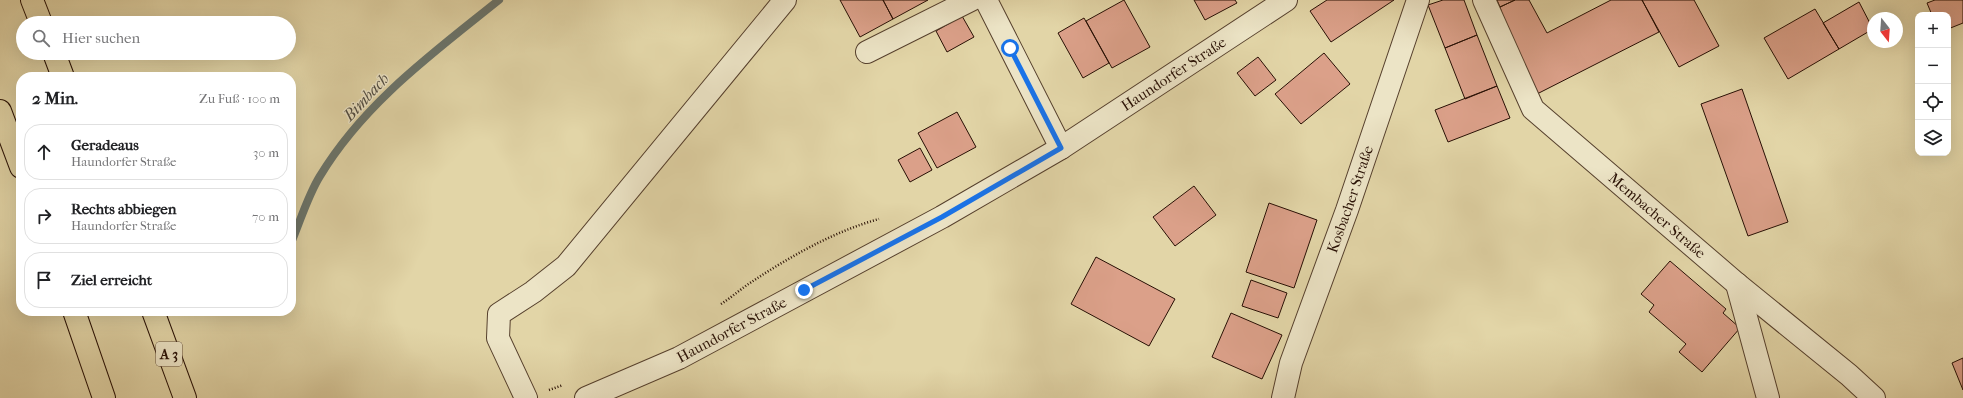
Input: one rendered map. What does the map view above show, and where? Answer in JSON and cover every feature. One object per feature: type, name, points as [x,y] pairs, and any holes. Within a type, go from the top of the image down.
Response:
[{"type":"highway","points":[[32,0],[38,16]]},
{"type":"highway","points":[[57,60],[61,72]]},
{"type":"highway","points":[[0,111],[16,154]]},
{"type":"highway","points":[[76,316],[104,398]]},
{"type":"highway","name":"A 3","points":[[155,316],[185,398]]},
{"type":"street","points":[[526,398],[498,338],[499,314],[534,292],[566,266],[785,0]]},
{"type":"street","points":[[867,52],[971,0]]},
{"type":"street","points":[[986,0],[1061,148]]},
{"type":"street","name":"Haundorfer Straße","points":[[586,398],[679,358],[942,217],[1061,148],[1286,0]]},
{"type":"street","name":"Kosbacher Straße","points":[[1283,398],[1291,363],[1347,210],[1418,0]]},
{"type":"street","name":"Membacher Straße","points":[[1484,0],[1533,109],[1736,284],[1849,375],[1874,398]]},
{"type":"street","points":[[1736,284],[1768,398]]},
{"type":"building","points":[[840,0],[883,0],[893,19],[860,37]]},
{"type":"building","points":[[883,0],[928,0],[893,19]]},
{"type":"building","points":[[1124,0],[1150,47],[1112,68],[1086,21]]},
{"type":"building","points":[[1194,0],[1235,0],[1237,3],[1205,20]]},
{"type":"building","points":[[1327,0],[1394,0],[1331,42],[1310,11]]},
{"type":"building","points":[[1443,0],[1464,0],[1477,35],[1445,48],[1428,5]]},
{"type":"building","points":[[1497,0],[1515,0],[1500,7]]},
{"type":"building","points":[[1515,0],[1529,0],[1547,33],[1611,0],[1642,0],[1659,32],[1535,95],[1515,57],[1500,7]]},
{"type":"building","points":[[1642,0],[1694,0],[1719,46],[1679,67]]},
{"type":"building","points":[[1935,0],[1963,0],[1963,23],[1951,28],[1951,12],[1931,12],[1927,3]]},
{"type":"building","points":[[1859,2],[1867,17],[1867,33],[1839,49],[1823,23]]},
{"type":"building","points":[[1815,9],[1839,49],[1788,79],[1764,38]]},
{"type":"building","points":[[962,16],[974,37],[947,52],[936,31]]},
{"type":"building","points":[[1084,18],[1109,63],[1083,78],[1058,33]]},
{"type":"building","points":[[1477,35],[1497,86],[1465,99],[1445,48]]},
{"type":"building","points":[[1324,53],[1350,84],[1301,124],[1275,94]]},
{"type":"building","points":[[1258,57],[1276,80],[1255,96],[1237,73]]},
{"type":"building","points":[[1497,86],[1510,118],[1448,142],[1435,110]]},
{"type":"building","points":[[1742,89],[1788,222],[1748,236],[1701,104]]},
{"type":"building","points":[[957,112],[976,147],[937,168],[918,133]]},
{"type":"building","points":[[920,148],[932,170],[910,182],[898,160]]},
{"type":"building","points":[[1194,186],[1216,215],[1175,246],[1153,217]]},
{"type":"building","points":[[1269,203],[1317,220],[1294,288],[1246,272]]},
{"type":"building","points":[[1096,257],[1175,299],[1149,346],[1071,304]]},
{"type":"building","points":[[1670,261],[1726,309],[1723,313],[1740,328],[1702,372],[1679,352],[1686,344],[1649,312],[1654,305],[1641,294]]},
{"type":"building","points":[[1251,280],[1287,293],[1278,318],[1242,306]]},
{"type":"building","points":[[1231,313],[1282,335],[1262,379],[1212,357]]},
{"type":"building","points":[[1963,358],[1963,390],[1952,363]]},
{"type":"waterway","name":"Bimbach","points":[[296,230],[308,200],[320,176],[357,125],[401,80],[499,0]]},
{"type":"route","points":[[804,290],[942,217],[1061,148],[1010,48]]}]
